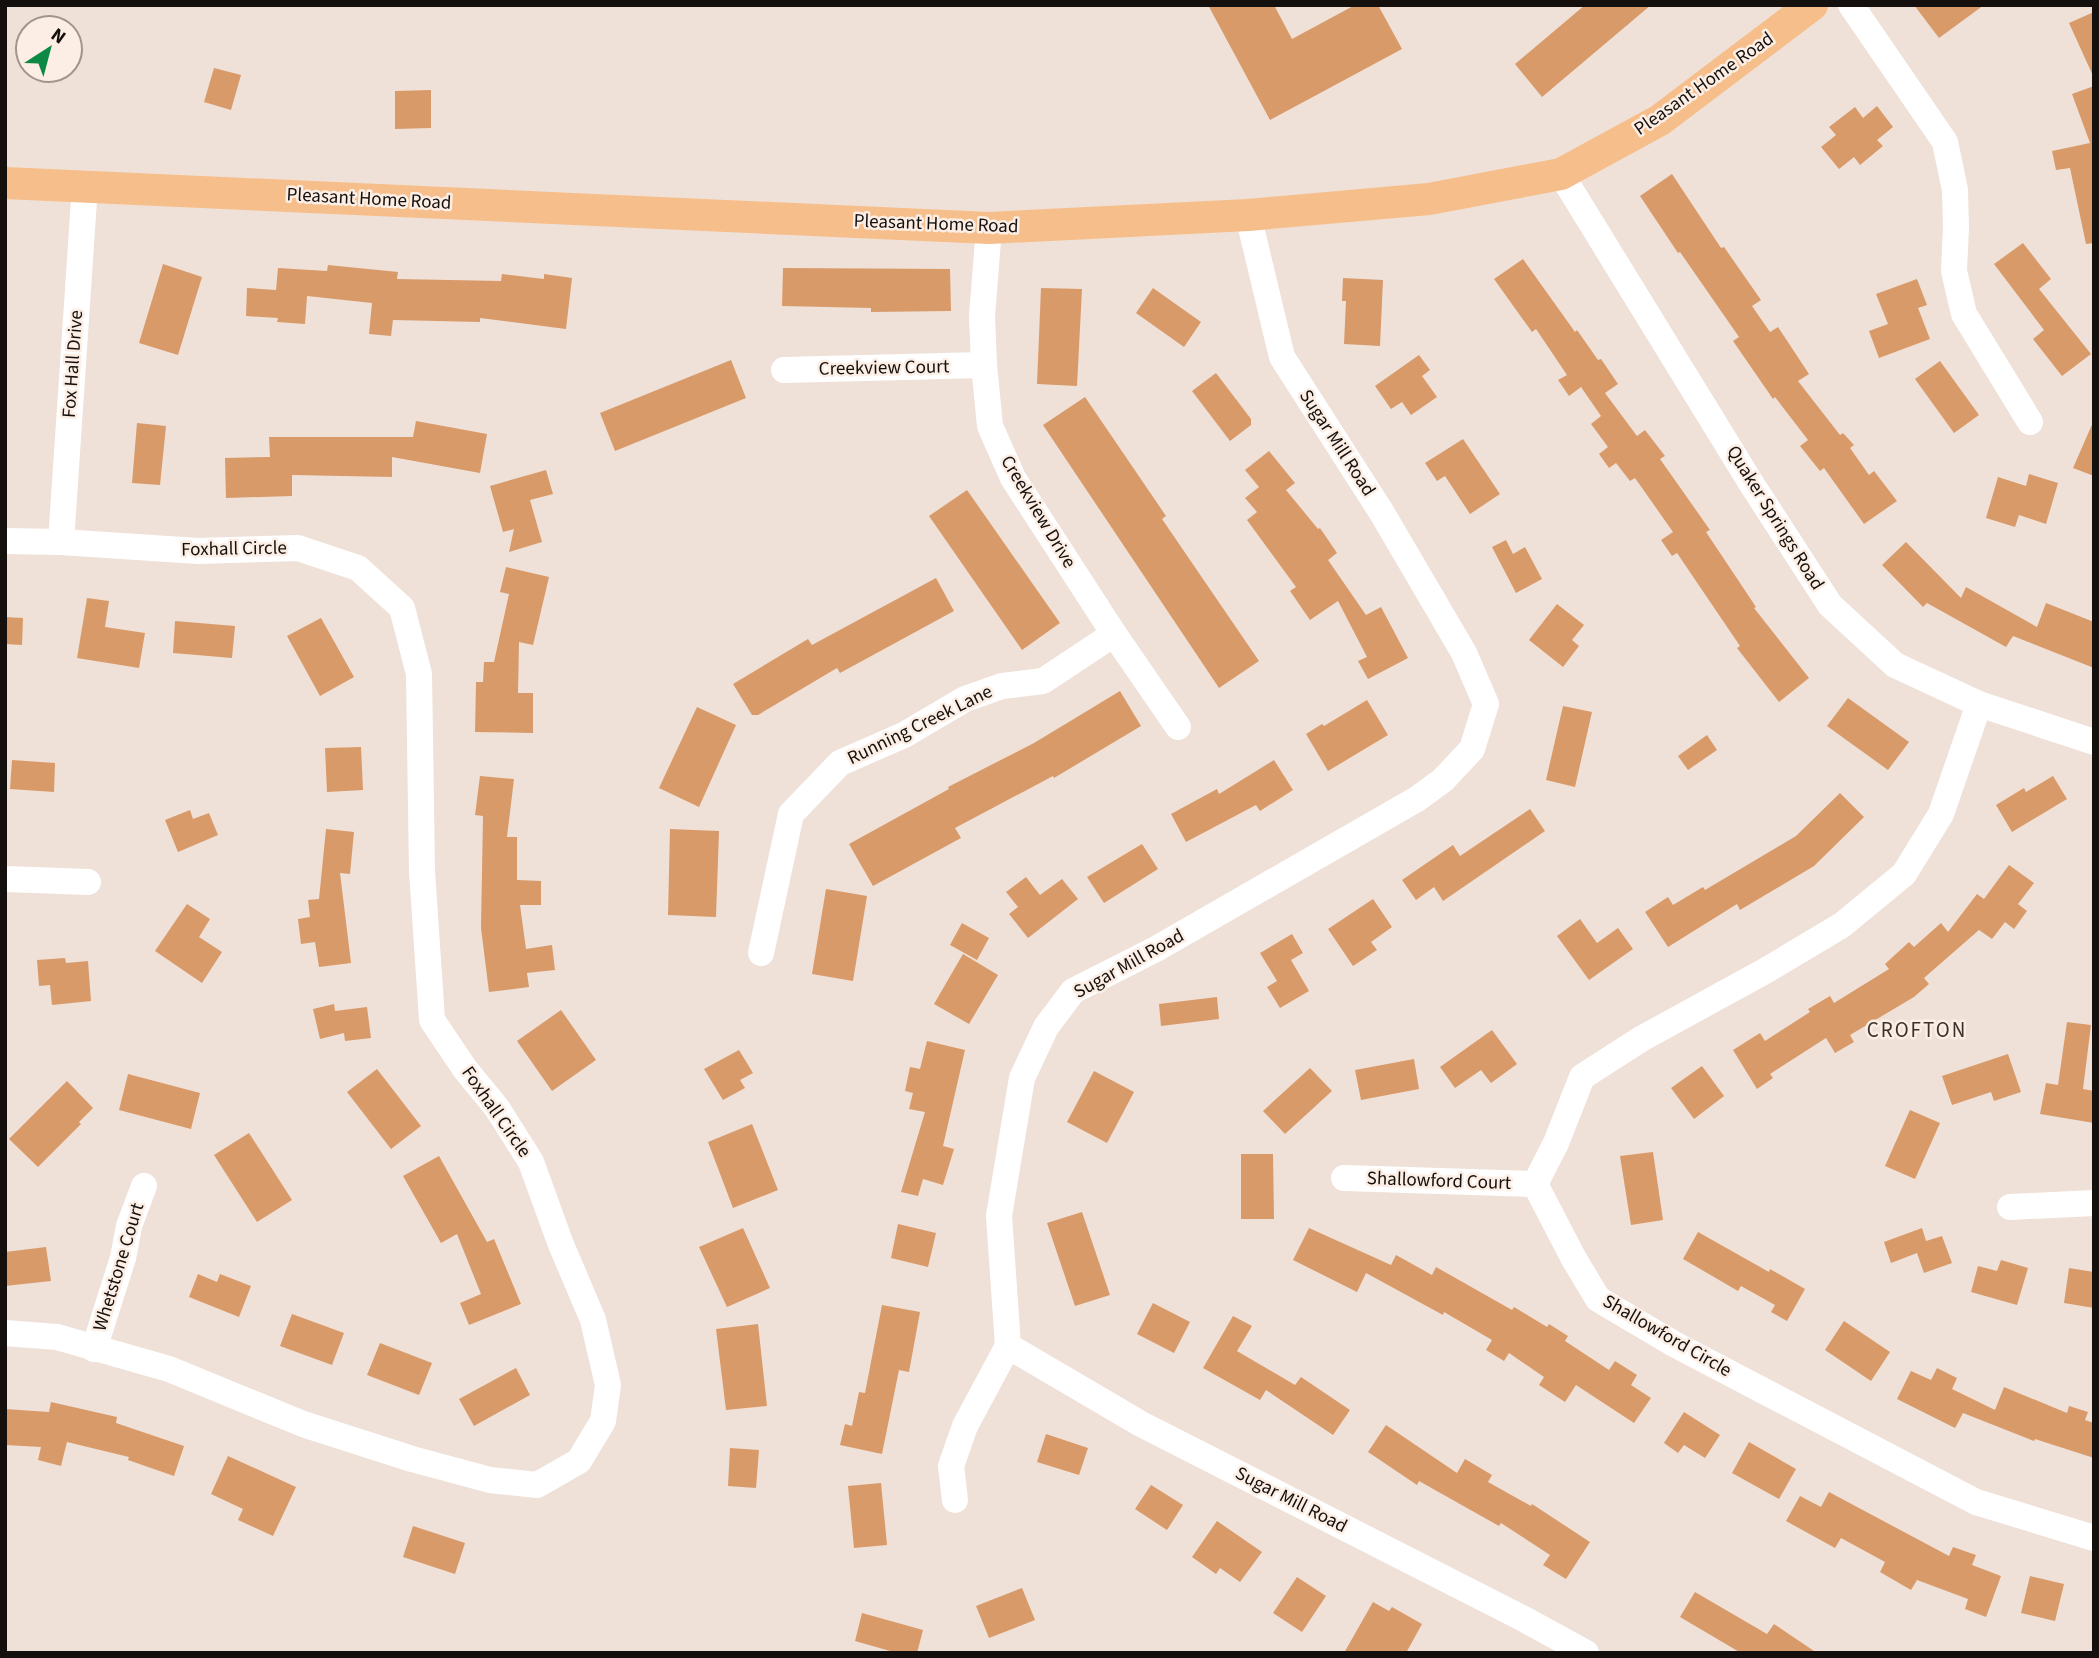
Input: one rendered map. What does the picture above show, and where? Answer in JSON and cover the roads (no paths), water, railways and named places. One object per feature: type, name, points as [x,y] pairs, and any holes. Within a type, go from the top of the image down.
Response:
[{"type":"main road","name":"Pleasant Home Road","points":[[5,183],[989,228],[1248,215],[1429,199],[1561,174],[1660,120],[1812,5]]},
{"type":"street","points":[[1851,5],[1945,142],[1955,190],[1954,271],[1964,314],[2030,422]]},
{"type":"street","name":"Quaker Springs Road","points":[[1561,174],[1751,483],[1830,605],[1895,665],[1979,704],[2094,742]]},
{"type":"street","name":"Fox Hall Drive","points":[[61,542],[85,185]]},
{"type":"street","name":"Sugar Mill Road","points":[[1248,215],[1282,357],[1382,513],[1464,653],[1486,704],[1472,749],[1443,780],[1417,799],[1156,949],[1073,991],[1046,1027],[1022,1078],[999,1216],[1007,1346],[1141,1424],[1510,1611],[1586,1653]]},
{"type":"street","name":"Creekview Drive","points":[[989,228],[982,316],[990,426],[1013,478],[1178,727]]},
{"type":"street","name":"Creekview Court","points":[[784,370],[984,365]]},
{"type":"street","name":"Foxhall Circle","points":[[5,541],[198,551],[299,548],[358,568],[402,608],[419,674],[422,871],[432,1020],[465,1069],[497,1108],[531,1162],[560,1242],[593,1320],[608,1385],[603,1421],[579,1461],[537,1485],[490,1480],[412,1459],[303,1424],[169,1369],[57,1337],[5,1334]]},
{"type":"street","name":"Running Creek Lane","points":[[761,953],[791,814],[840,763],[904,735],[965,699],[1002,686],[1043,681],[1114,634]]},
{"type":"street","points":[[1535,1184],[1556,1143],[1582,1077],[1641,1039],[1842,925],[1904,874],[1941,814],[1979,704]]},
{"type":"street","points":[[5,879],[88,882]]},
{"type":"street","name":"Shallowford Court","points":[[1344,1178],[1535,1184]]},
{"type":"street","name":"Shallowford Circle","points":[[1535,1184],[1574,1259],[1598,1298],[1674,1344],[1976,1502],[2094,1538]]},
{"type":"street","name":"Whetstone Court","points":[[94,1349],[123,1258],[129,1226],[144,1186]]},
{"type":"street","points":[[2010,1208],[2094,1203]]},
{"type":"street","points":[[955,1500],[951,1466],[965,1426],[1007,1346]]},
{"type":"district","name":"CROFTON","points":[[1917,1030]]}]
